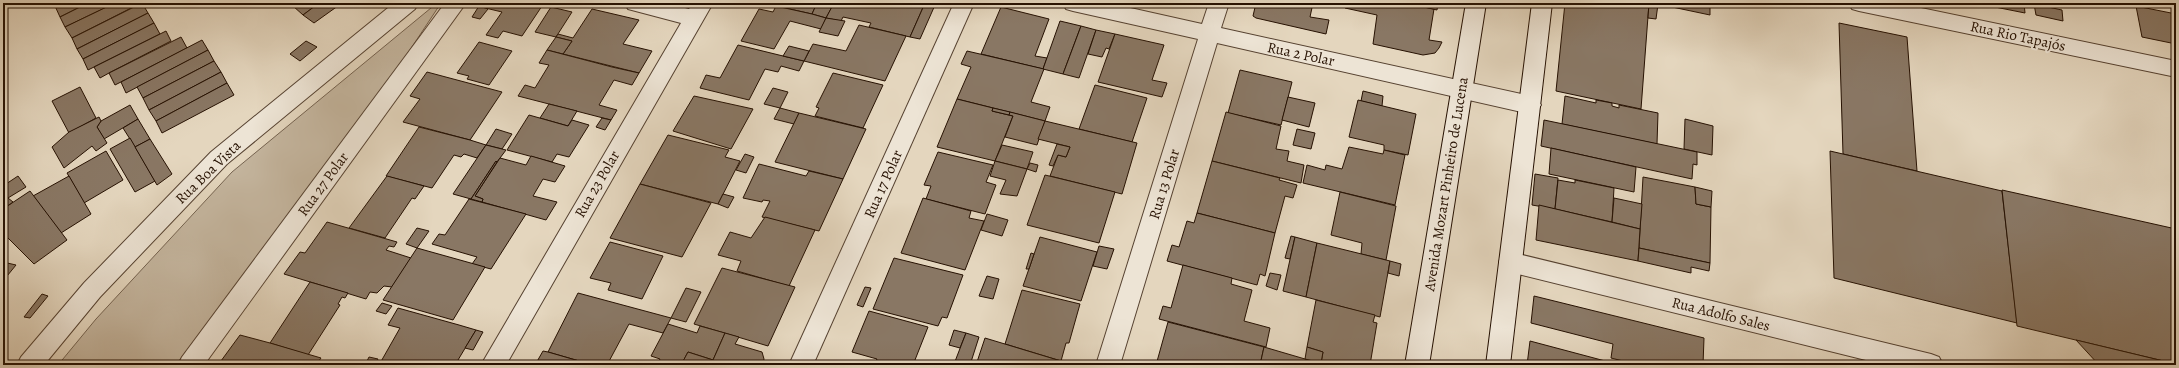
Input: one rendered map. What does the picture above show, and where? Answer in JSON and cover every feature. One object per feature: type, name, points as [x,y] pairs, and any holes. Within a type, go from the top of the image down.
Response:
[{"type":"street","name":"Rua Boa Vista","points":[[30,365],[92,290],[219,158],[408,3]]},
{"type":"street","name":"Rua 27 Polar","points":[[190,365],[456,3]]},
{"type":"street","points":[[635,3],[698,10]]},
{"type":"street","name":"Rua 17 Polar","points":[[802,365],[964,3]]},
{"type":"street","name":"Rua 2 Polar","points":[[1072,3],[1530,104]]},
{"type":"street","name":"Rua 13 Polar","points":[[1108,365],[1219,3]]},
{"type":"street","name":"Avenida Mozart Pinheiro de Lucena","points":[[1417,365],[1476,3]]},
{"type":"street","points":[[1498,365],[1542,3]]},
{"type":"street","name":"Rua Rio Tapajós","points":[[1859,3],[2176,69]]},
{"type":"street","name":"Rua 23 Polar","points":[[493,365],[698,10]]},
{"type":"street","name":"Rua Adolfo Sales","points":[[1510,262],[1931,365]]},
{"type":"shaded area","points":[[437,3],[441,3],[396,71],[176,365],[58,365],[96,319],[232,172]]},
{"type":"building","points":[[61,3],[88,3],[60,17],[55,6]]},
{"type":"building","points":[[88,3],[115,3],[65,27],[60,17]]},
{"type":"building","points":[[115,3],[141,3],[72,38],[65,27]]},
{"type":"building","points":[[142,3],[148,13],[77,49],[72,38]]},
{"type":"building","points":[[297,3],[319,3],[303,15],[293,6]]},
{"type":"building","points":[[319,3],[342,3],[314,23],[303,15]]},
{"type":"building","points":[[479,3],[544,3],[522,36],[503,31],[498,38],[486,35],[502,12],[477,6]]},
{"type":"building","points":[[763,3],[817,3],[812,14]]},
{"type":"building","points":[[817,3],[834,3],[826,18],[812,14]]},
{"type":"building","points":[[834,3],[925,3],[910,37],[869,27],[871,23],[843,17],[841,21],[826,18]]},
{"type":"building","points":[[925,3],[935,5],[920,39],[910,37]]},
{"type":"building","points":[[1256,3],[1313,3],[1310,17],[1329,20],[1326,34],[1256,18],[1253,16]]},
{"type":"building","points":[[1346,3],[1406,3],[1434,9],[1429,40],[1442,42],[1435,53],[1423,55],[1373,44],[1377,15],[1345,8]]},
{"type":"building","points":[[1406,3],[1438,3],[1437,10]]},
{"type":"building","points":[[1565,3],[1649,3],[1641,109],[1556,91]]},
{"type":"building","points":[[1649,3],[1658,4],[1656,19],[1648,18]]},
{"type":"building","points":[[1655,3],[1710,3],[1710,15],[1658,4]]},
{"type":"building","points":[[1975,3],[2024,3],[2025,13]]},
{"type":"building","points":[[2034,4],[2062,10],[2063,21],[2036,15]]},
{"type":"building","points":[[479,6],[488,9],[480,19],[472,17]]},
{"type":"building","points":[[776,6],[826,18],[821,29],[790,21],[774,49],[741,41],[759,9],[773,12]]},
{"type":"building","points":[[2136,6],[2176,14],[2176,44],[2142,37]]},
{"type":"building","points":[[551,7],[572,12],[556,37],[535,32]]},
{"type":"building","points":[[1001,7],[1049,19],[1035,56],[1047,58],[1043,69],[981,54]]},
{"type":"building","points":[[592,9],[639,20],[623,44],[652,51],[639,73],[563,54],[572,41],[556,37],[558,34],[573,38]]},
{"type":"building","points":[[148,13],[154,23],[83,59],[77,49]]},
{"type":"building","points":[[826,18],[845,21],[838,36],[819,32]]},
{"type":"building","points":[[1060,21],[1081,26],[1063,74],[1043,69]]},
{"type":"building","points":[[154,23],[160,34],[88,70],[83,59]]},
{"type":"building","points":[[1839,23],[1907,37],[1917,171],[1843,154]]},
{"type":"building","points":[[859,25],[906,36],[885,81],[804,61],[813,44],[846,51]]},
{"type":"building","points":[[1081,26],[1096,30],[1079,78],[1063,74]]},
{"type":"building","points":[[1096,30],[1115,34],[1109,49],[1106,48],[1102,57],[1088,54]]},
{"type":"building","points":[[166,31],[171,41],[100,78],[94,67]]},
{"type":"building","points":[[1115,34],[1164,45],[1152,80],[1167,83],[1162,97],[1098,82]]},
{"type":"building","points":[[181,37],[187,48],[115,85],[109,73]]},
{"type":"building","points":[[556,37],[572,41],[563,54],[547,50]]},
{"type":"building","points":[[202,40],[208,50],[126,93],[121,82]]},
{"type":"building","points":[[306,41],[317,47],[300,61],[290,54]]},
{"type":"building","points":[[479,42],[512,51],[489,85],[467,79],[469,76],[457,73]]},
{"type":"building","points":[[738,45],[804,61],[799,71],[781,66],[778,72],[765,69],[749,100],[700,88],[706,75],[720,78]]},
{"type":"building","points":[[789,46],[809,51],[804,61],[783,56]]},
{"type":"building","points":[[208,50],[214,61],[143,98],[137,87]]},
{"type":"building","points":[[547,50],[639,73],[632,85],[614,80],[599,105],[617,110],[611,120],[518,96],[525,85],[535,88],[549,65],[539,63]]},
{"type":"building","points":[[967,51],[1044,69],[1031,102],[1050,107],[1045,121],[957,99],[971,67],[961,64]]},
{"type":"building","points":[[214,61],[221,72],[149,110],[143,98]]},
{"type":"building","points":[[1240,70],[1292,82],[1281,125],[1228,113]]},
{"type":"building","points":[[221,72],[227,83],[156,121],[149,110]]},
{"type":"building","points":[[427,72],[502,92],[470,140],[403,122],[420,99],[410,96]]},
{"type":"building","points":[[833,73],[883,85],[863,128],[815,116],[819,108],[816,107]]},
{"type":"building","points":[[227,83],[234,95],[162,133],[156,121]]},
{"type":"building","points":[[1095,85],[1147,98],[1132,142],[1079,129]]},
{"type":"building","points":[[80,87],[96,118],[69,133],[52,101]]},
{"type":"building","points":[[773,88],[788,92],[780,108],[764,104]]},
{"type":"building","points":[[1363,91],[1383,96],[1382,106],[1361,101]]},
{"type":"building","points":[[694,96],[753,109],[731,149],[673,131]]},
{"type":"building","points":[[1565,96],[1596,103],[1596,100],[1612,103],[1612,106],[1619,108],[1619,105],[1658,113],[1657,144],[1562,124]]},
{"type":"building","points":[[1288,97],[1315,103],[1309,127],[1282,120]]},
{"type":"building","points":[[957,99],[993,108],[992,111],[1013,116],[995,161],[937,147]]},
{"type":"building","points":[[1358,100],[1416,114],[1408,155],[1384,150],[1384,145],[1349,137]]},
{"type":"building","points":[[549,104],[577,111],[568,126],[540,118]]},
{"type":"building","points":[[130,105],[138,119],[104,139],[97,127],[101,121]]},
{"type":"building","points":[[780,108],[799,113],[794,124],[774,119]]},
{"type":"building","points":[[993,108],[1010,112],[1009,115],[992,111]]},
{"type":"building","points":[[1010,112],[1045,121],[1037,145],[1005,137],[1013,116],[1009,115]]},
{"type":"building","points":[[1226,112],[1281,126],[1276,149],[1289,151],[1287,161],[1304,165],[1301,183],[1212,161]]},
{"type":"building","points":[[799,113],[866,129],[843,179],[775,162]]},
{"type":"building","points":[[529,115],[568,126],[572,120],[589,125],[569,157],[557,154],[552,162],[507,150]]},
{"type":"building","points":[[99,117],[101,121],[97,127],[107,143],[96,151],[92,146],[64,168],[52,147],[69,132]]},
{"type":"building","points":[[602,118],[611,120],[605,130],[596,127]]},
{"type":"building","points":[[138,119],[150,139],[135,147],[123,128]]},
{"type":"building","points":[[1685,119],[1713,126],[1712,155],[1684,149]]},
{"type":"building","points":[[1544,120],[1697,152],[1697,165],[1693,164],[1692,179],[1541,146]]},
{"type":"building","points":[[1045,121],[1137,143],[1122,194],[1050,176],[1058,155],[1066,157],[1070,147],[1038,139]]},
{"type":"building","points":[[419,127],[486,145],[477,158],[464,154],[461,157],[454,155],[432,188],[386,176]]},
{"type":"building","points":[[496,129],[512,134],[502,149],[486,145]]},
{"type":"building","points":[[1297,129],[1315,133],[1311,149],[1293,145]]},
{"type":"building","points":[[668,135],[729,150],[725,157],[740,161],[718,204],[640,184]]},
{"type":"building","points":[[130,138],[155,181],[135,192],[110,149]]},
{"type":"building","points":[[150,139],[172,174],[157,185],[135,147]]},
{"type":"building","points":[[1057,144],[1070,147],[1066,157],[1058,155],[1053,166],[1049,165]]},
{"type":"building","points":[[486,145],[506,150],[497,162],[496,161],[471,199],[453,194]]},
{"type":"building","points":[[1002,145],[1033,152],[1027,169],[995,161]]},
{"type":"building","points":[[1349,147],[1383,154],[1384,150],[1405,155],[1395,205],[1303,183],[1307,165],[1325,170],[1326,165],[1342,169]]},
{"type":"building","points":[[1551,148],[1636,167],[1634,192],[1549,174]]},
{"type":"building","points":[[106,151],[123,180],[84,203],[67,173]]},
{"type":"building","points":[[1830,151],[2002,191],[2017,323],[1834,278]]},
{"type":"building","points":[[938,152],[993,165],[986,182],[996,185],[985,214],[926,199],[931,186],[924,185]]},
{"type":"building","points":[[745,154],[754,157],[746,173],[736,170]]},
{"type":"building","points":[[531,156],[565,166],[555,182],[543,179],[533,196],[557,202],[546,220],[482,202],[483,199],[475,196],[500,158],[526,165]]},
{"type":"building","points":[[496,161],[497,162],[475,196],[483,199],[482,202],[471,199]]},
{"type":"building","points":[[995,161],[1027,169],[1017,196],[1000,194],[1006,180],[990,176]]},
{"type":"building","points":[[1212,161],[1280,178],[1279,180],[1297,185],[1293,198],[1285,196],[1275,233],[1197,213]]},
{"type":"building","points":[[1030,163],[1038,165],[1036,172],[1027,169]]},
{"type":"building","points":[[759,164],[806,176],[809,171],[843,179],[819,231],[762,217],[770,201],[763,200],[762,202],[743,198]]},
{"type":"building","points":[[1535,174],[1558,178],[1555,209],[1532,205]]},
{"type":"building","points":[[1045,175],[1115,192],[1099,243],[1027,225]]},
{"type":"building","points":[[18,176],[26,187],[3,201],[3,186]]},
{"type":"building","points":[[69,176],[91,214],[61,233],[33,196]]},
{"type":"building","points":[[387,176],[424,186],[415,199],[412,198],[385,238],[349,228]]},
{"type":"building","points":[[1643,177],[1695,187],[1696,204],[1711,207],[1710,263],[1639,248]]},
{"type":"building","points":[[1558,180],[1575,183],[1575,180],[1614,188],[1612,222],[1555,209]]},
{"type":"building","points":[[640,184],[711,203],[682,257],[610,238]]},
{"type":"building","points":[[1695,187],[1712,191],[1711,207],[1696,204]]},
{"type":"building","points":[[2002,190],[2176,229],[2176,364],[2017,326]]},
{"type":"building","points":[[30,191],[67,240],[34,264],[3,233],[3,209]]},
{"type":"building","points":[[1340,192],[1396,206],[1386,260],[1361,254],[1362,243],[1331,235]]},
{"type":"building","points":[[723,194],[734,197],[728,208],[718,204]]},
{"type":"building","points":[[8,198],[13,202],[3,209],[3,201]]},
{"type":"building","points":[[923,198],[971,211],[969,218],[984,221],[965,270],[901,253]]},
{"type":"building","points":[[1614,198],[1642,204],[1640,229],[1612,222]]},
{"type":"building","points":[[469,199],[526,214],[491,269],[472,264],[477,257],[432,244],[439,234],[445,235]]},
{"type":"building","points":[[1539,205],[1640,229],[1638,261],[1536,240]]},
{"type":"building","points":[[1197,213],[1275,233],[1265,276],[1260,274],[1257,285],[1167,261],[1172,245],[1179,247],[1187,221],[1194,223]]},
{"type":"building","points":[[987,214],[1008,220],[1002,236],[981,230]]},
{"type":"building","points":[[765,217],[815,230],[789,286],[737,271],[741,261],[718,255],[730,232],[751,238]]},
{"type":"building","points":[[327,222],[397,242],[394,247],[389,246],[386,250],[411,258],[392,287],[384,286],[377,293],[370,292],[366,299],[284,274],[300,252],[305,253]]},
{"type":"building","points":[[417,228],[429,231],[417,248],[406,244]]},
{"type":"building","points":[[1291,236],[1295,237],[1290,259],[1285,258]]},
{"type":"building","points":[[1040,237],[1097,252],[1081,301],[1023,286]]},
{"type":"building","points":[[1295,237],[1317,243],[1306,297],[1283,291]]},
{"type":"building","points":[[610,242],[663,256],[642,299],[608,290],[611,283],[590,278]]},
{"type":"building","points":[[1317,243],[1390,261],[1380,317],[1306,297]]},
{"type":"building","points":[[1099,246],[1114,249],[1107,269],[1093,266]]},
{"type":"building","points":[[417,248],[485,267],[453,320],[383,300]]},
{"type":"building","points":[[1639,248],[1710,263],[1709,271],[1691,267],[1691,273],[1638,261]]},
{"type":"building","points":[[1031,253],[1034,254],[1029,269],[1026,269]]},
{"type":"building","points":[[894,258],[963,275],[947,318],[942,317],[938,326],[873,309]]},
{"type":"building","points":[[1390,261],[1401,264],[1399,276],[1388,273]]},
{"type":"building","points":[[3,262],[16,265],[3,281]]},
{"type":"building","points":[[1183,265],[1232,278],[1231,284],[1252,290],[1244,321],[1270,328],[1266,347],[1159,319],[1163,306],[1171,308]]},
{"type":"building","points":[[722,268],[795,287],[768,346],[694,324]]},
{"type":"building","points":[[1270,273],[1281,275],[1277,290],[1266,286]]},
{"type":"building","points":[[987,276],[999,279],[993,299],[979,296]]},
{"type":"building","points":[[310,282],[348,293],[345,298],[342,297],[338,304],[340,305],[308,355],[270,343]]},
{"type":"building","points":[[865,287],[871,288],[863,307],[857,305]]},
{"type":"building","points":[[686,288],[701,292],[686,322],[671,318]]},
{"type":"building","points":[[1022,290],[1080,304],[1069,343],[1066,343],[1061,361],[1005,344]]},
{"type":"building","points":[[578,293],[671,318],[663,333],[629,324],[607,365],[593,365],[548,352]]},
{"type":"building","points":[[42,294],[48,296],[30,318],[24,317]]},
{"type":"building","points":[[1534,296],[1704,338],[1703,365],[1639,365],[1611,358],[1613,344],[1531,323]]},
{"type":"building","points":[[1316,300],[1375,315],[1373,322],[1377,323],[1370,365],[1328,365],[1321,363],[1323,352],[1307,347]]},
{"type":"building","points":[[382,303],[392,306],[386,314],[376,311]]},
{"type":"building","points":[[398,308],[476,330],[455,365],[379,365],[400,328],[388,325]]},
{"type":"building","points":[[869,311],[928,327],[913,365],[874,365],[877,359],[852,352]]},
{"type":"building","points":[[1168,322],[1264,347],[1260,365],[1156,365]]},
{"type":"building","points":[[668,324],[697,333],[700,326],[725,333],[713,360],[688,352],[681,365],[657,365],[660,359],[651,356]]},
{"type":"building","points":[[476,330],[483,332],[473,350],[465,348]]},
{"type":"building","points":[[954,330],[966,333],[960,348],[949,345]]},
{"type":"building","points":[[725,333],[739,337],[735,344],[762,352],[764,359],[763,365],[681,365],[688,352],[713,360]]},
{"type":"building","points":[[966,333],[979,337],[970,365],[954,364]]},
{"type":"building","points":[[240,335],[321,358],[316,365],[218,365]]},
{"type":"building","points":[[985,338],[1064,361],[1063,365],[976,365]]},
{"type":"building","points":[[2076,340],[2176,364],[2176,365],[2099,365]]},
{"type":"building","points":[[1530,341],[1609,362],[1608,365],[1527,365]]},
{"type":"building","points":[[1264,347],[1305,359],[1328,365],[1260,365]]},
{"type":"building","points":[[1307,347],[1323,352],[1321,363],[1305,359]]},
{"type":"building","points":[[543,351],[548,352],[593,365],[535,365]]},
{"type":"building","points":[[369,357],[378,359],[375,365],[365,365]]}]
